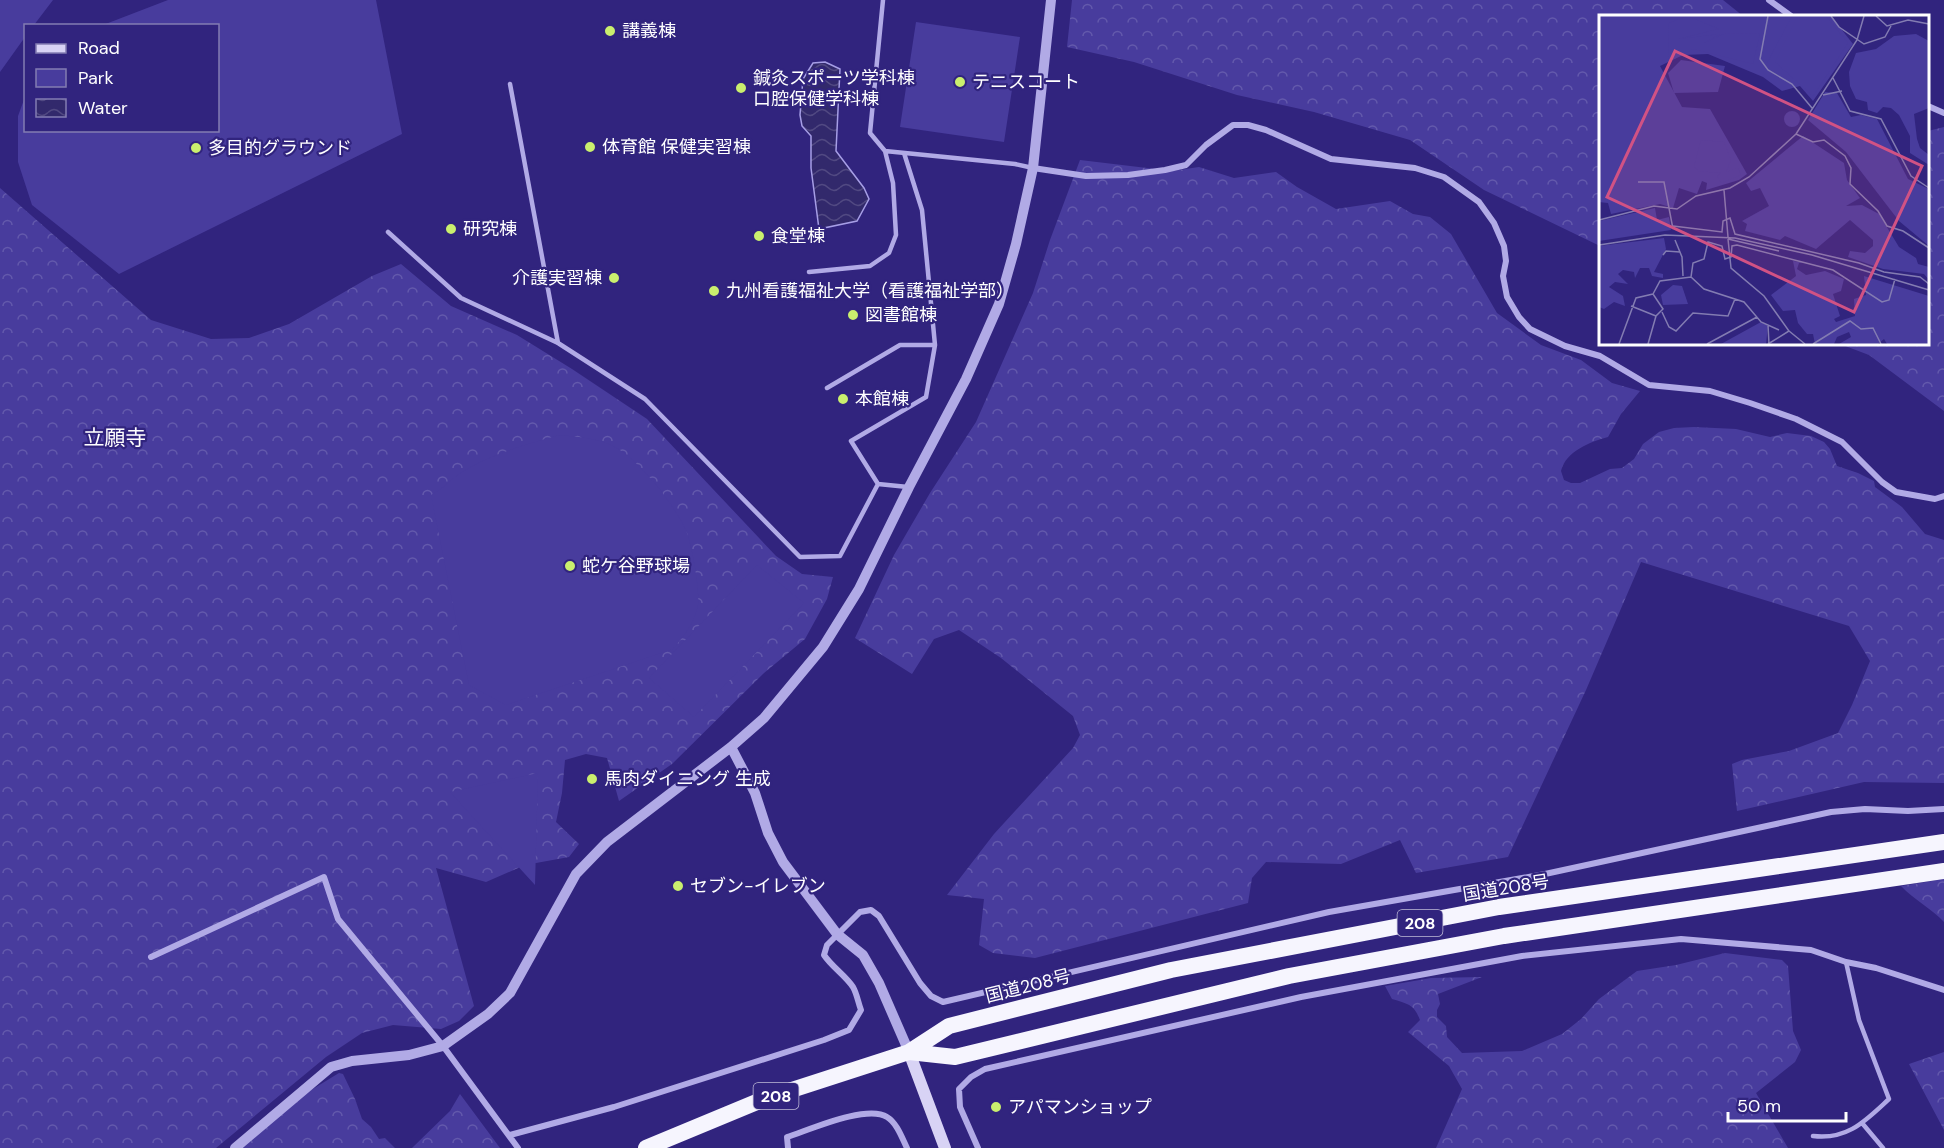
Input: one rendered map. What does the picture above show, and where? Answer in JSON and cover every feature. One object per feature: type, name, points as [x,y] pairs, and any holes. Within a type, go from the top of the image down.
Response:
[{"type":"highway","name":"国道208号","points":[[646,1148],[764,1100],[909,1052],[949,1026],[1171,970],[1499,908],[1944,842]]},
{"type":"highway","name":"国道208号","points":[[909,1052],[955,1057],[1289,976],[1504,936],[1944,871]]},
{"type":"main road","points":[[909,1052],[945,1148]]},
{"type":"street","points":[[235,1148],[331,1067],[409,1055],[443,1046],[488,1014],[510,993],[576,874],[607,842],[731,747],[764,718],[823,647],[859,589],[966,379],[999,304],[1016,244],[1033,168],[1051,0]]},
{"type":"street","points":[[1769,0],[1790,15]]},
{"type":"street","points":[[1929,106],[1944,113]]},
{"type":"street","points":[[1033,168],[1086,176],[1128,175],[1166,170],[1186,165],[1224,130],[1233,125],[1240,125],[1266,130],[1332,159],[1415,168],[1444,177],[1479,202],[1494,224],[1504,246],[1506,261],[1503,276],[1507,297],[1519,317],[1530,329],[1565,346],[1600,356],[1649,385],[1710,391],[1796,420],[1842,442],[1882,482],[1896,492],[1935,499],[1944,496]]},
{"type":"street","points":[[731,747],[756,793],[768,833],[783,862],[837,934],[863,955],[879,983],[909,1052]]},
{"type":"street","points":[[510,1136],[614,1107],[849,1030],[861,1010],[857,998],[852,987],[824,955],[827,945],[860,912],[871,910],[879,916],[920,983],[931,996],[943,1002],[1329,912],[1555,872],[1831,812],[1865,809],[1908,811],[1944,809]]},
{"type":"street","points":[[152,957],[324,877],[338,919],[443,1046],[518,1148]]},
{"type":"street","points":[[978,1148],[960,1107],[959,1089],[971,1077],[985,1069],[1300,997],[1522,956],[1681,939],[1811,950],[1944,990]]},
{"type":"street","points":[[788,1148],[787,1137],[855,1115],[875,1113],[887,1117],[899,1131],[907,1148]]},
{"type":"lane","points":[[809,272],[870,266],[888,253],[896,235],[893,183],[885,151],[870,133],[883,0]]},
{"type":"lane","points":[[510,84],[558,342]]},
{"type":"lane","points":[[885,151],[1015,164],[1033,168]]},
{"type":"lane","points":[[878,484],[851,441],[926,397],[935,345],[922,210],[904,153]]},
{"type":"lane","points":[[388,232],[461,298],[558,342],[645,399],[800,557],[840,555],[878,484]]},
{"type":"lane","points":[[827,388],[900,345],[935,345]]},
{"type":"lane","points":[[878,484],[909,487]]},
{"type":"lane","points":[[1813,1136],[1834,1137],[1862,1123],[1889,1100],[1859,1020],[1846,962]]},
{"type":"lane","points":[[1862,1123],[1883,1148]]},
{"type":"green space","points":[[0,0],[53,0],[35,24],[24,24],[24,38],[0,72]]},
{"type":"green space","name":"多目的グラウンド","points":[[168,0],[376,0],[402,134],[119,274],[32,205],[18,162],[18,116],[24,100],[24,132],[219,132],[219,24],[106,24]]},
{"type":"green space","points":[[1072,0],[1723,0],[1742,15],[1599,15],[1599,246],[1484,190],[1410,140],[1314,112],[1237,95],[1134,62],[1067,47]]},
{"type":"green space","name":"テニスコート","points":[[916,22],[1020,37],[1004,142],[900,127]]},
{"type":"green space","points":[[1944,127],[1944,411],[1869,355],[1843,345],[1929,345],[1929,131]]},
{"type":"green space","points":[[1080,160],[1172,171],[1199,167],[1234,178],[1276,172],[1336,209],[1390,201],[1413,214],[1430,217],[1451,234],[1497,313],[1541,345],[1581,360],[1612,383],[1640,391],[1621,414],[1608,437],[1580,448],[1568,458],[1561,471],[1564,480],[1571,483],[1580,483],[1610,469],[1622,468],[1634,459],[1643,444],[1659,432],[1674,428],[1736,429],[1770,437],[1787,433],[1811,436],[1824,442],[1830,449],[1837,466],[1874,481],[1875,487],[1902,507],[1925,534],[1944,540],[1944,783],[1864,782],[1737,811],[1732,764],[1789,751],[1838,733],[1870,661],[1849,626],[1641,562],[1586,690],[1508,857],[1416,873],[1400,840],[1341,864],[1266,862],[1252,878],[1248,903],[1035,958],[993,953],[979,945],[984,899],[947,895],[994,834],[1073,748],[1080,735],[1073,716],[1001,658],[959,630],[934,639],[912,674],[855,638],[894,555],[930,493],[976,422],[1033,293]]},
{"type":"green space","points":[[0,188],[151,320],[211,339],[249,338],[289,324],[372,276],[401,264],[451,306],[517,335],[647,419],[776,556],[802,574],[833,577],[827,599],[805,639],[764,673],[672,764],[619,801],[607,758],[586,754],[565,760],[556,822],[579,844],[569,857],[525,865],[486,882],[436,868],[474,1006],[459,1021],[441,1029],[393,1025],[362,1033],[326,1057],[216,1148],[0,1148]]},
{"type":"green space","name":"蛇ケ谷野球場","points":[[560,435],[580,437],[613,446],[634,461],[656,484],[687,533],[698,590],[697,611],[692,623],[673,649],[506,705],[469,685],[431,495],[462,472],[485,460]]},
{"type":"green space","points":[[757,565],[804,603],[694,717],[649,678]]},
{"type":"green space","points":[[538,773],[535,885],[450,792]]},
{"type":"green space","points":[[1944,879],[1944,922],[1901,886]]},
{"type":"green space","points":[[1725,953],[1782,960],[1788,966],[1793,1031],[1801,1050],[1795,1062],[1756,1093],[1788,1148],[1436,1148],[1462,1089],[1449,1066],[1408,1032],[1420,1020],[1413,1008],[1392,999],[1385,986],[1431,978],[1482,977],[1438,994],[1440,1004],[1437,1017],[1446,1026],[1447,1037],[1462,1053],[1522,1051],[1562,1034],[1581,1019],[1599,999],[1637,971],[1676,965]]},
{"type":"green space","points":[[1944,1052],[1944,1130],[1909,1064]]},
{"type":"green space","points":[[339,1073],[343,1074],[362,1119],[379,1139],[385,1138],[395,1148],[240,1148],[303,1095]]},
{"type":"green space","points":[[460,1094],[500,1148],[412,1148],[450,1111]]},
{"type":"water","points":[[825,62],[840,69],[836,151],[864,188],[869,199],[857,221],[819,229],[811,168],[811,136],[802,126],[800,115],[803,79],[813,63]]},
{"type":"place","name":"講義棟","points":[[610,31]]},
{"type":"place","name":"テニスコート","points":[[960,82]]},
{"type":"place","name":"鍼灸スポーツ学科棟 口腔保健学科棟","points":[[741,88]]},
{"type":"place","name":"体育館 保健実習棟","points":[[590,147]]},
{"type":"place","name":"多目的グラウンド","points":[[196,148]]},
{"type":"place","name":"研究棟","points":[[451,229]]},
{"type":"place","name":"食堂棟","points":[[759,236]]},
{"type":"place","name":"介護実習棟","points":[[614,278]]},
{"type":"place","name":"九州看護福祉大学（看護福祉学部）","points":[[714,291]]},
{"type":"place","name":"図書館棟","points":[[853,315]]},
{"type":"place","name":"本館棟","points":[[843,399]]},
{"type":"place","name":"蛇ケ谷野球場","points":[[570,566]]},
{"type":"place","name":"馬肉ダイニング 生成","points":[[592,779]]},
{"type":"place","name":"セブン-イレブン","points":[[678,886]]},
{"type":"place","name":"アパマンショップ","points":[[996,1107]]},
{"type":"district","name":"立願寺","points":[[115,438]]}]
